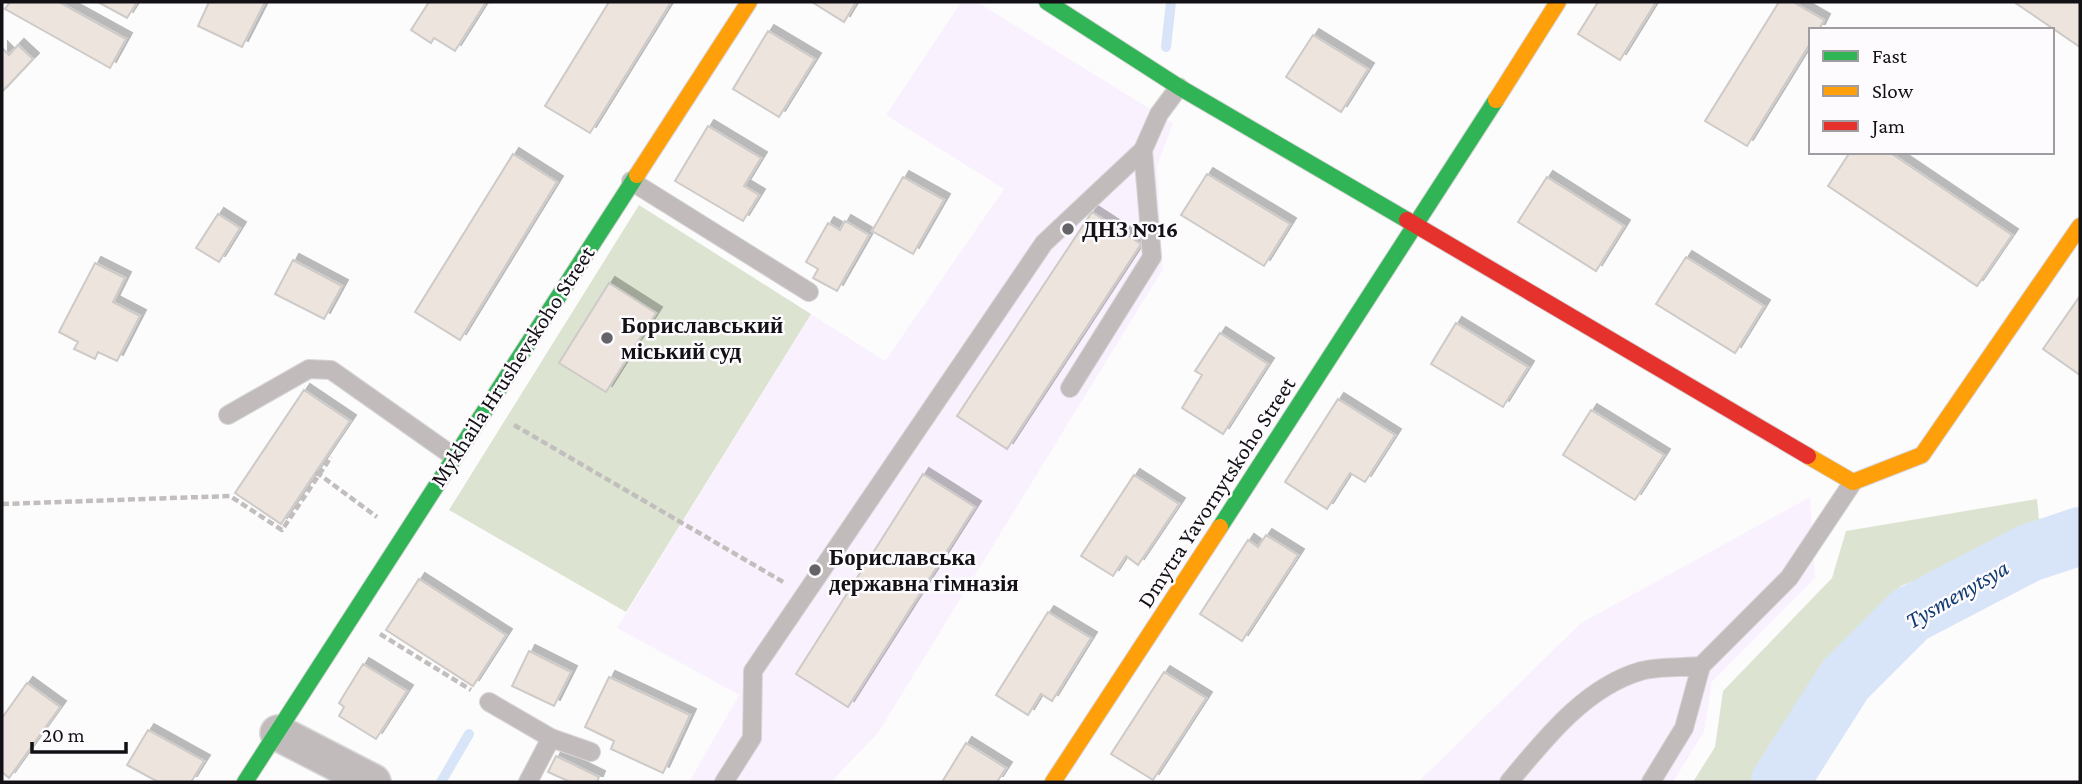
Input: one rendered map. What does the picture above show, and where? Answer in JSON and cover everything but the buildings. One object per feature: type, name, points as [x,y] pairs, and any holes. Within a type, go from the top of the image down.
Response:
[{"type":"street","name":"Mykhaila Hrushevskoho Street","points":[[245,782],[353,617],[453,456],[749,2]]},
{"type":"street","points":[[1047,2],[1178,87],[1853,482],[1922,455],[2080,226]]},
{"type":"street","name":"Dmytra Yavornytskoho Street","points":[[1053,782],[1416,227],[1559,2]]},
{"type":"street","points":[[278,733],[373,782]]},
{"type":"lane","points":[[724,782],[752,738],[753,671],[1044,243],[1143,150],[1159,114],[1178,87]]},
{"type":"lane","points":[[1070,388],[1152,257],[1143,150]]},
{"type":"lane","points":[[631,181],[809,292]]},
{"type":"lane","points":[[228,415],[309,369],[331,370],[453,456]]},
{"type":"lane","points":[[1651,782],[1684,728],[1701,666],[1789,578],[1853,482]]},
{"type":"lane","points":[[1509,782],[1545,738],[1597,692],[1641,671],[1701,666]]},
{"type":"lane","points":[[489,702],[551,738],[591,751]]},
{"type":"lane","points":[[528,782],[551,738]]},
{"type":"path","points":[[485,408],[804,594]]},
{"type":"path","points":[[2,504],[230,496],[282,530],[317,473],[331,457]]},
{"type":"path","points":[[317,473],[383,522]]},
{"type":"path","points":[[353,617],[489,702]]},
{"type":"shaded area","points":[[961,2],[977,2],[1173,123],[1157,166],[1163,269],[878,733],[831,782],[689,782],[739,695],[617,628],[811,314],[885,361],[1004,189],[886,115]]},
{"type":"shaded area","points":[[1810,497],[1815,578],[1712,682],[1704,732],[1673,782],[1418,782],[1581,623]]},
{"type":"green space","points":[[639,205],[811,314],[626,612],[449,510]]},
{"type":"green space","points":[[2037,499],[2040,530],[1901,586],[1826,664],[1750,782],[1693,782],[1715,747],[1723,691],[1832,578],[1846,531]]},
{"type":"waterway","points":[[1166,47],[1171,2]]},
{"type":"waterway","name":"Tysmenytsya","points":[[1780,782],[1845,680],[1910,615],[2029,553],[2080,536]]},
{"type":"waterway","points":[[441,782],[469,734]]},
{"type":"traffic: fast","points":[[1047,2],[1179,87],[1407,220]]},
{"type":"traffic: fast","points":[[1220,527],[1496,100]]},
{"type":"traffic: fast","points":[[245,782],[637,175]]},
{"type":"traffic: slow","points":[[637,175],[749,2]]},
{"type":"traffic: slow","points":[[1496,100],[1558,2]]},
{"type":"traffic: slow","points":[[1808,456],[1853,482],[1922,455],[2080,226]]},
{"type":"traffic: slow","points":[[1053,782],[1220,527]]},
{"type":"traffic: jam","points":[[1407,220],[1808,456]]},
{"type":"place","name":"ДНЗ №16","points":[[1068,229]]},
{"type":"place","name":"Бориславський міський суд","points":[[607,338]]},
{"type":"place","name":"Бориславська державна гімназія","points":[[815,570]]}]
